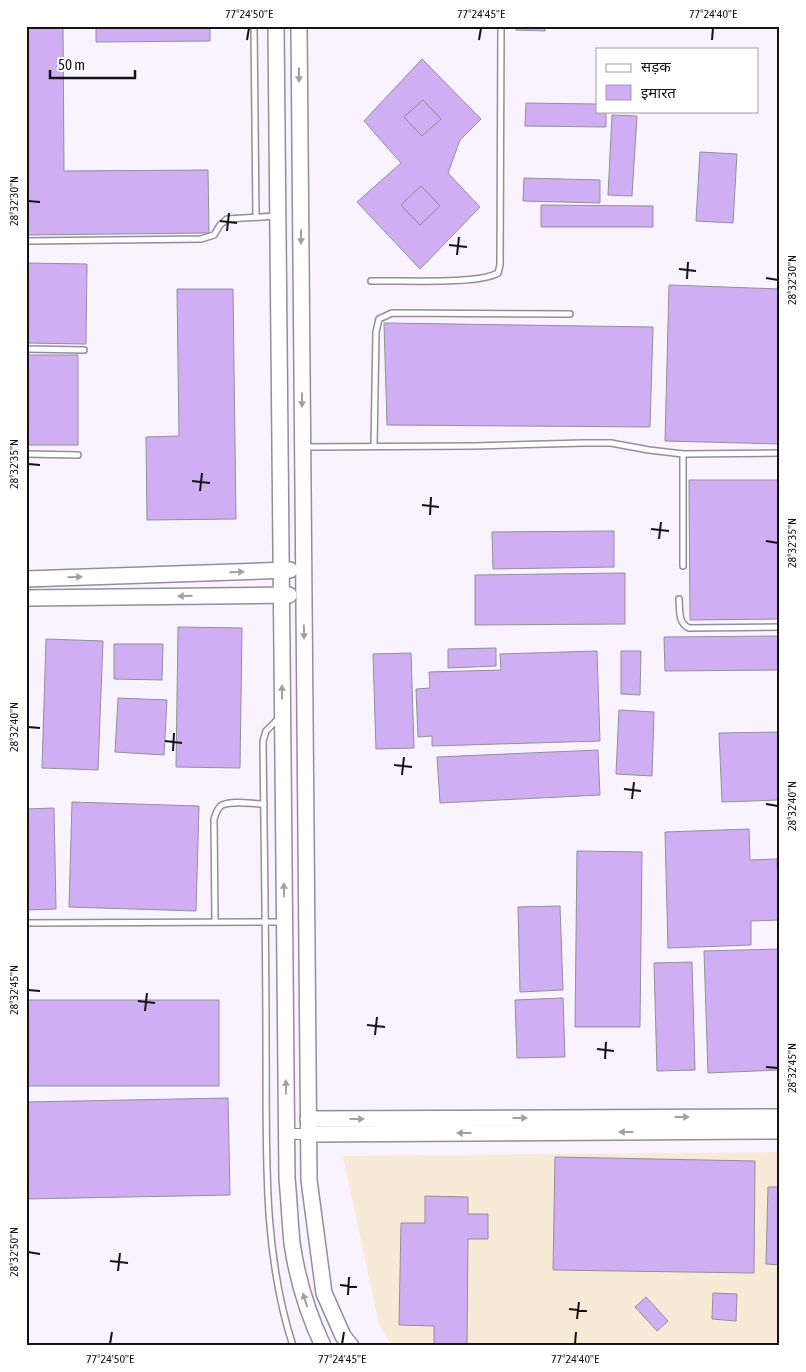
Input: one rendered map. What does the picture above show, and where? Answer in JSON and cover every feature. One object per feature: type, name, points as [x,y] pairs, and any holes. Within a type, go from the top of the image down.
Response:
[{"type":"street","points":[[276,26],[284,922],[297,1125],[309,1180],[324,1293],[343,1336],[351,1346]]},
{"type":"street","points":[[299,26],[304,569],[297,1125],[287,1178],[292,1245],[302,1290],[313,1325],[323,1346]]},
{"type":"street","points":[[26,579],[304,569]]},
{"type":"street","points":[[26,598],[303,596]]},
{"type":"street","points":[[297,1125],[780,1117]]},
{"type":"street","points":[[297,1125],[780,1131]]},
{"type":"lane","points":[[254,26],[256,217]]},
{"type":"lane","points":[[371,281],[471,280],[498,273],[500,265],[501,26]]},
{"type":"lane","points":[[26,241],[201,239],[214,235],[220,225],[227,219],[278,216]]},
{"type":"lane","points":[[374,446],[376,332],[380,319],[392,313],[570,314]]},
{"type":"lane","points":[[26,349],[84,350]]},
{"type":"lane","points":[[302,447],[611,443],[683,454],[780,452]]},
{"type":"lane","points":[[26,454],[78,455]]},
{"type":"lane","points":[[683,454],[683,566]]},
{"type":"lane","points":[[680,599],[681,621],[683,625],[689,628],[780,627]]},
{"type":"lane","points":[[282,715],[271,724],[266,731],[263,741],[267,1165],[268,1200],[276,1276],[293,1346]]},
{"type":"lane","points":[[215,922],[214,819],[217,810],[222,805],[233,803],[264,804]]},
{"type":"lane","points":[[26,923],[284,922]]},
{"type":"shaded area","points":[[780,1152],[780,1346],[392,1346],[379,1325],[343,1156]]},
{"type":"building","points":[[26,26],[63,26],[64,171],[208,170],[209,233],[26,235]]},
{"type":"building","points":[[96,26],[210,26],[210,41],[96,42]]},
{"type":"building","points":[[516,26],[545,26],[545,31],[516,30]]},
{"type":"building","points":[[422,59],[481,119],[460,140],[448,173],[480,207],[420,269],[357,202],[401,163],[364,121]],"holes":[[[423,100],[441,119],[422,136],[404,117]],[[421,186],[440,206],[420,225],[401,205]]]},
{"type":"building","points":[[423,100],[441,119],[422,136],[404,117]]},
{"type":"building","points":[[526,103],[596,104],[596,112],[606,112],[606,127],[525,126]]},
{"type":"building","points":[[612,115],[637,116],[632,196],[608,195]]},
{"type":"building","points":[[700,152],[737,154],[733,223],[696,221]]},
{"type":"building","points":[[524,178],[600,180],[600,203],[523,201]]},
{"type":"building","points":[[421,186],[440,206],[420,225],[401,205]]},
{"type":"building","points":[[541,205],[653,206],[653,227],[541,227]]},
{"type":"building","points":[[26,263],[87,264],[86,344],[26,343]]},
{"type":"building","points":[[669,285],[780,289],[780,444],[665,441]]},
{"type":"building","points":[[177,289],[233,289],[236,519],[147,520],[146,437],[179,436]]},
{"type":"building","points":[[384,323],[653,327],[650,427],[387,425]]},
{"type":"building","points":[[26,355],[78,355],[78,445],[26,445]]},
{"type":"building","points":[[689,480],[780,480],[780,619],[690,620]]},
{"type":"building","points":[[614,531],[614,567],[493,569],[492,532]]},
{"type":"building","points":[[625,573],[625,624],[475,625],[475,575]]},
{"type":"building","points":[[178,627],[242,628],[240,768],[176,767]]},
{"type":"building","points":[[780,636],[780,670],[665,671],[664,637]]},
{"type":"building","points":[[46,639],[103,641],[98,770],[42,768]]},
{"type":"building","points":[[114,644],[163,644],[162,680],[114,679]]},
{"type":"building","points":[[496,648],[496,666],[448,668],[448,649]]},
{"type":"building","points":[[597,651],[600,741],[432,746],[432,736],[418,737],[416,689],[430,688],[429,672],[501,670],[500,654]]},
{"type":"building","points":[[621,651],[641,651],[640,695],[621,694]]},
{"type":"building","points":[[411,653],[414,748],[376,749],[373,654]]},
{"type":"building","points":[[118,698],[167,700],[164,755],[115,752]]},
{"type":"building","points":[[619,710],[654,712],[652,776],[616,774]]},
{"type":"building","points":[[780,732],[780,800],[722,802],[719,733]]},
{"type":"building","points":[[598,750],[600,795],[440,803],[437,757]]},
{"type":"building","points":[[72,802],[199,806],[196,911],[69,907]]},
{"type":"building","points":[[54,808],[56,909],[26,910],[26,809]]},
{"type":"building","points":[[749,829],[750,860],[777,859],[779,920],[751,921],[751,945],[668,948],[665,832]]},
{"type":"building","points":[[577,851],[642,852],[640,1027],[575,1027]]},
{"type":"building","points":[[560,906],[563,990],[520,992],[518,907]]},
{"type":"building","points":[[780,949],[780,1070],[708,1073],[704,951]]},
{"type":"building","points":[[692,962],[695,1070],[657,1071],[654,963]]},
{"type":"building","points":[[563,998],[565,1057],[517,1058],[515,1000]]},
{"type":"building","points":[[26,1000],[219,1000],[219,1086],[26,1086]]},
{"type":"building","points":[[228,1098],[230,1195],[26,1199],[26,1102]]},
{"type":"building","points":[[555,1157],[755,1161],[754,1273],[553,1270]]},
{"type":"building","points":[[768,1187],[780,1187],[780,1265],[766,1264]]},
{"type":"building","points":[[425,1196],[468,1197],[468,1214],[488,1214],[488,1239],[468,1239],[467,1346],[434,1346],[434,1326],[399,1325],[401,1223],[425,1223]]},
{"type":"building","points":[[713,1293],[737,1294],[736,1321],[712,1319]]},
{"type":"building","points":[[646,1297],[668,1321],[657,1331],[635,1307]]}]
